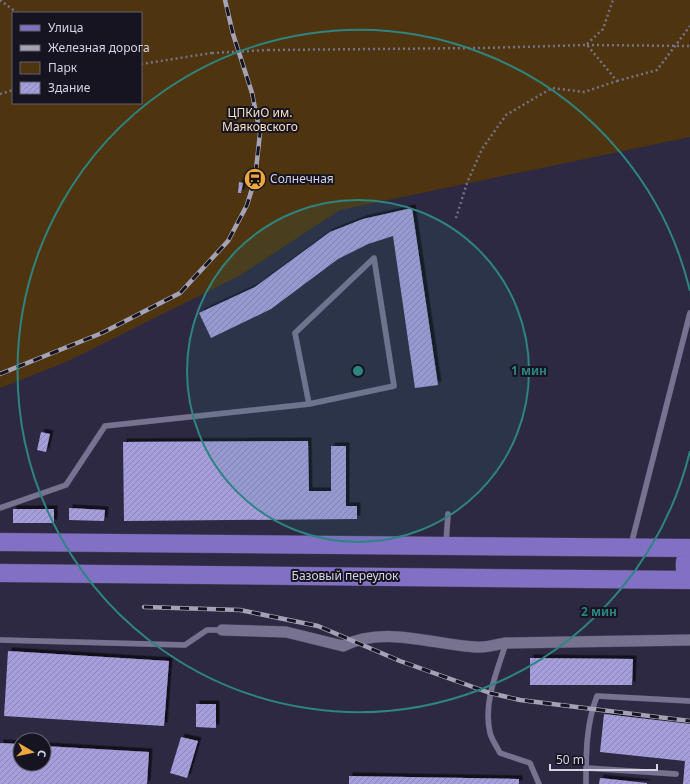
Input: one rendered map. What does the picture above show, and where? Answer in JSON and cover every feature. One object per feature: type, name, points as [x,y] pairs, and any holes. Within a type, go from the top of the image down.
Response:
[{"type":"main road","points":[[0,542],[446,545],[690,549],[684,564],[685,573],[690,580]]},
{"type":"main road","name":"Базовый переулок","points":[[0,573],[690,580]]},
{"type":"street","points":[[222,630],[286,632],[343,646],[355,640],[397,637],[477,648],[506,643],[690,640]]},
{"type":"lane","points":[[0,508],[66,485],[105,426],[309,404],[394,386],[374,258],[295,333],[309,404]]},
{"type":"lane","points":[[630,547],[690,313]]},
{"type":"lane","points":[[446,545],[448,514]]},
{"type":"lane","points":[[0,640],[185,645],[206,630],[222,630]]},
{"type":"lane","points":[[506,643],[490,693],[488,716],[490,734],[500,753],[530,763],[539,784]]},
{"type":"lane","points":[[586,784],[587,734],[592,710],[597,696],[690,701]]},
{"type":"lane","points":[[586,768],[676,774]]},
{"type":"path","points":[[0,0],[17,12]]},
{"type":"path","points":[[587,45],[603,29],[613,0]]},
{"type":"path","points":[[456,218],[467,183],[482,149],[506,115],[552,88],[584,92],[657,70],[690,26]]},
{"type":"path","points":[[587,45],[617,81]]},
{"type":"path","points":[[142,64],[212,53],[268,50],[483,48],[587,45],[690,46]]},
{"type":"path","points":[[0,94],[12,90]]},
{"type":"green space","name":"ЦПКиО им. Маяковского","points":[[0,0],[690,0],[690,137],[340,210],[239,276],[66,362],[0,388]]},
{"type":"building","points":[[239,182],[243,183],[241,193],[238,193]]},
{"type":"building","points":[[412,208],[438,385],[415,388],[393,236],[368,244],[338,259],[271,309],[211,338],[199,313],[255,287],[330,232],[363,219]]},
{"type":"building","points":[[41,432],[50,434],[46,452],[37,450]]},
{"type":"building","points":[[308,441],[309,491],[331,491],[331,446],[346,446],[346,506],[357,506],[357,519],[124,521],[123,442]]},
{"type":"building","points":[[69,508],[105,510],[104,521],[69,520]]},
{"type":"building","points":[[13,509],[54,509],[54,523],[13,523]]},
{"type":"building","points":[[8,651],[169,661],[164,726],[4,716]]},
{"type":"building","points":[[530,658],[633,659],[632,685],[530,685]]},
{"type":"building","points":[[196,704],[216,704],[216,728],[196,727]]},
{"type":"building","points":[[604,714],[690,724],[690,784],[683,784],[685,761],[600,752]]},
{"type":"building","points":[[181,737],[198,741],[187,778],[170,773]]},
{"type":"building","points":[[0,743],[12,744],[12,772],[52,772],[52,746],[149,752],[147,784],[0,784]]},
{"type":"building","points":[[349,776],[519,779],[519,784],[349,784]]},
{"type":"building","points":[[600,778],[647,783],[647,784],[599,784]]},
{"type":"railway","points":[[0,374],[102,333],[180,293],[228,241],[247,205],[255,179],[260,133],[252,93],[233,34],[225,0]]},
{"type":"railway","points":[[144,607],[240,610],[318,626],[400,661],[490,693],[520,700],[690,721]]},
{"type":"place","name":"Солнечная","points":[[255,179]]}]
